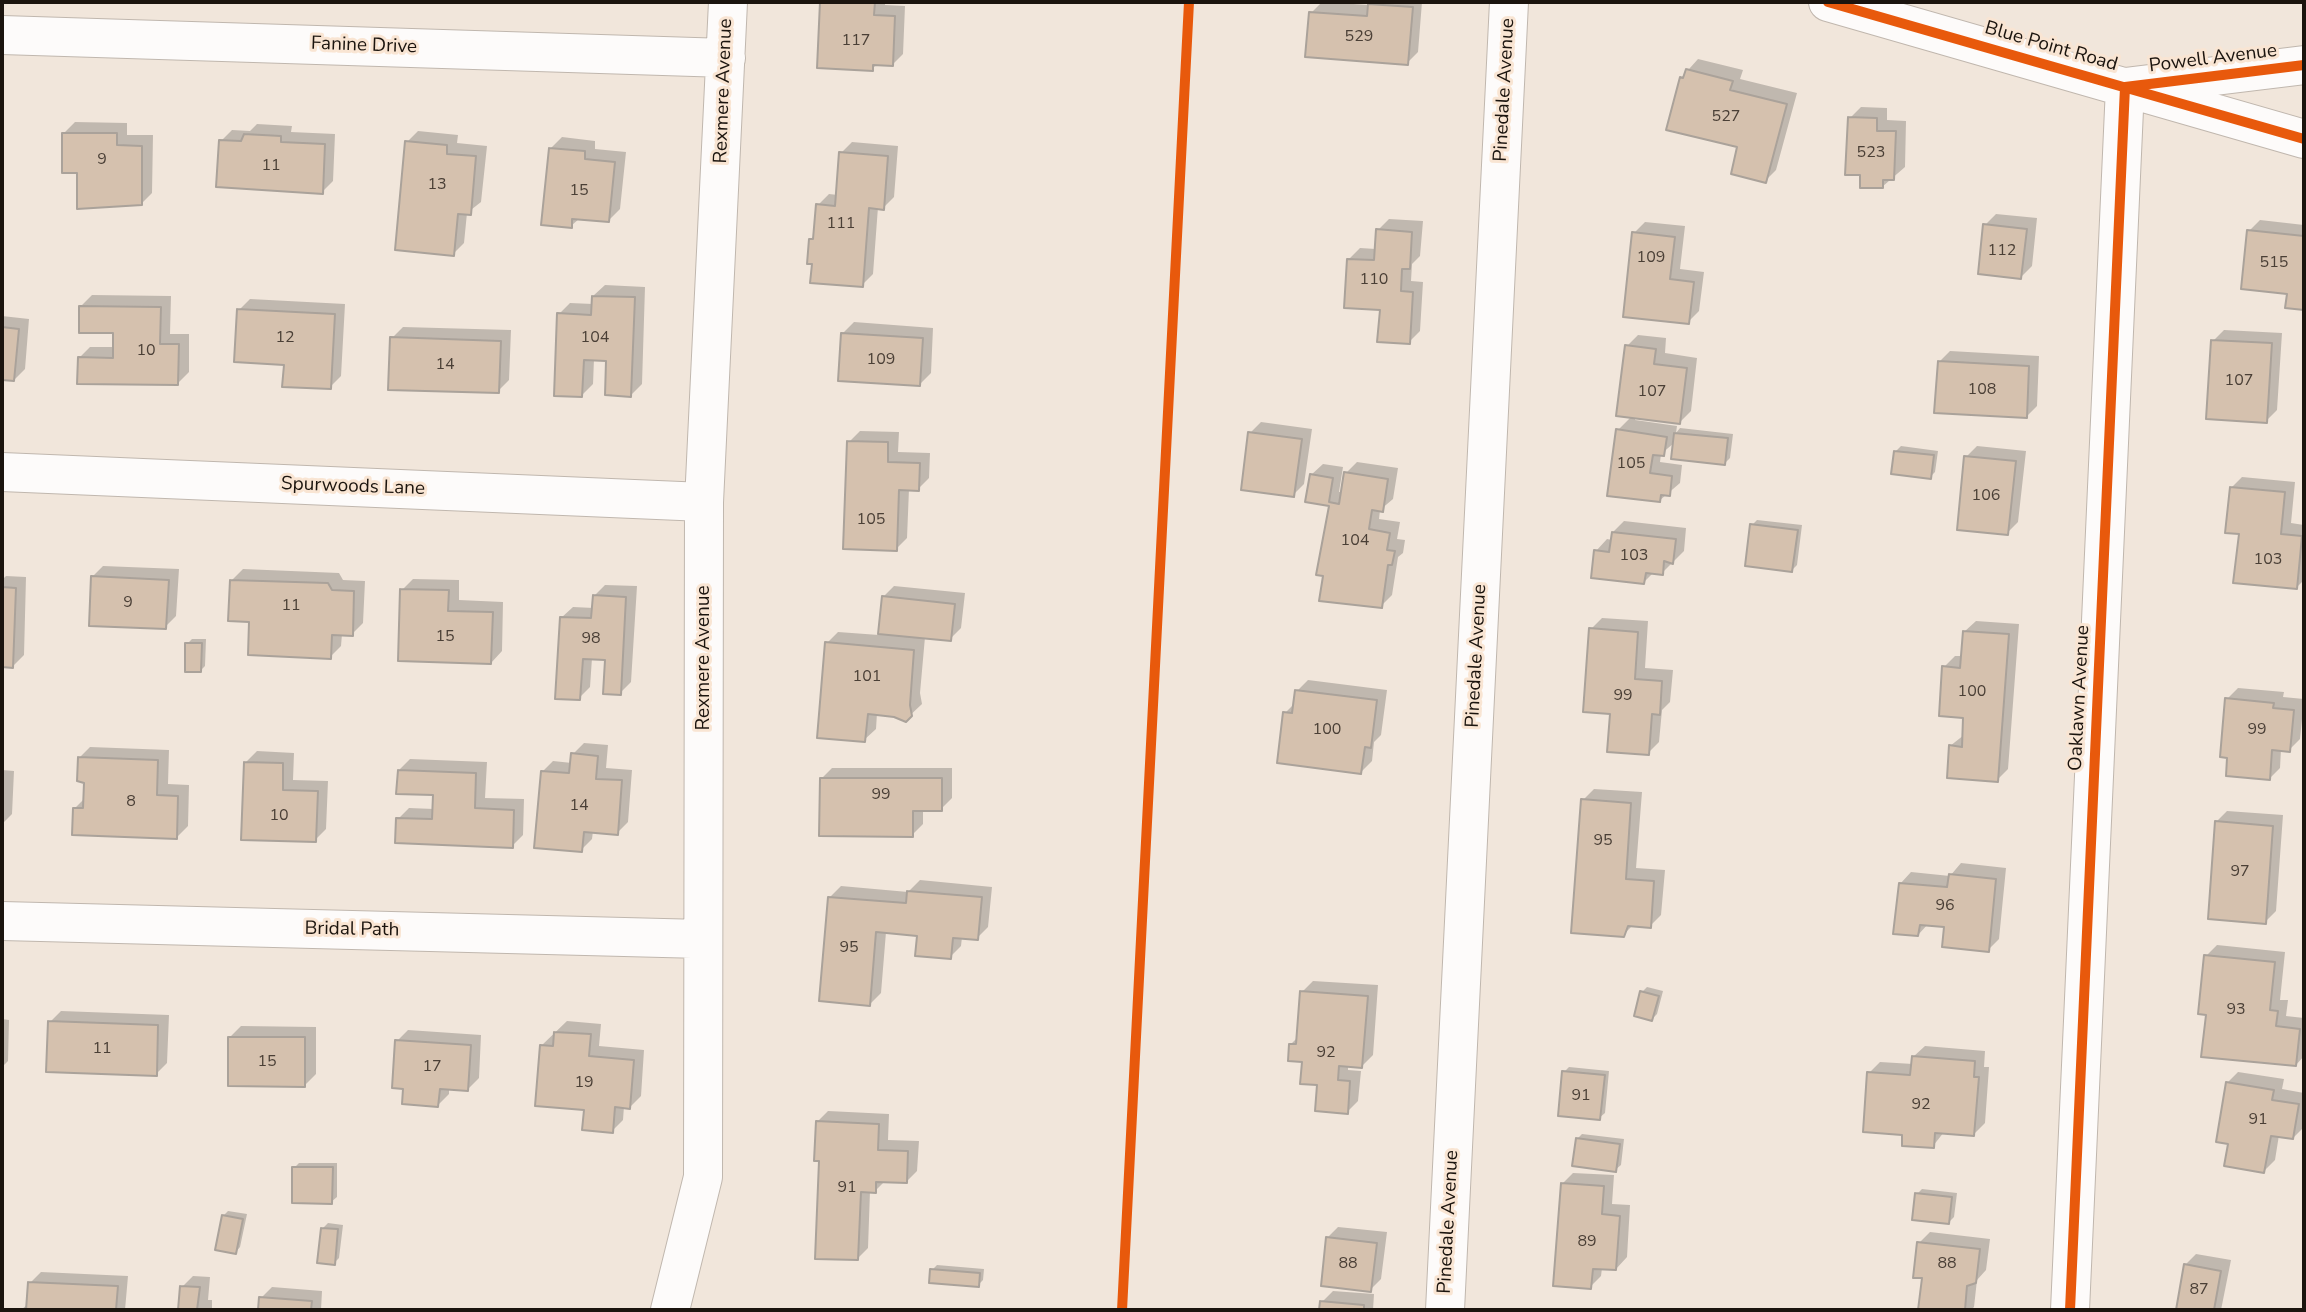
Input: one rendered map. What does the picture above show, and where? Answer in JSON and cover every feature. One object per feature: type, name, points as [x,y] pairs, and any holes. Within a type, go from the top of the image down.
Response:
[{"type":"street","name":"Rexmere Avenue","points":[[670,1310],[703,1177],[704,502],[728,2]]},
{"type":"street","name":"Pinedale Avenue","points":[[1445,1310],[1509,2]]},
{"type":"street","name":"Blue Point Road","points":[[1829,2],[2304,139]]},
{"type":"street","name":"Fanine Drive","points":[[2,34],[726,58]]},
{"type":"street","name":"Powell Avenue","points":[[2125,87],[2304,65]]},
{"type":"street","name":"Oaklawn Avenue","points":[[2070,1310],[2125,87]]},
{"type":"street","name":"Spurwoods Lane","points":[[2,472],[704,502]]},
{"type":"street","name":"Bridal Path","points":[[2,921],[702,939]]},
{"type":"building","points":[[820,2],[875,2],[874,15],[895,16],[893,66],[873,65],[873,71],[817,68]]},
{"type":"building","points":[[1368,4],[1413,7],[1408,65],[1305,57],[1309,12],[1367,16]]},
{"type":"building","points":[[1686,69],[1733,81],[1730,90],[1787,104],[1766,183],[1731,174],[1737,147],[1666,130],[1680,77],[1683,78]]},
{"type":"building","points":[[1848,117],[1877,118],[1877,131],[1896,131],[1894,180],[1883,180],[1883,188],[1860,188],[1860,175],[1845,175]]},
{"type":"building","points":[[62,133],[117,133],[117,145],[142,146],[142,205],[77,209],[77,173],[62,173]]},
{"type":"building","points":[[244,134],[281,136],[281,142],[325,144],[323,194],[216,187],[219,140],[241,141]]},
{"type":"building","points":[[405,141],[447,145],[447,154],[476,156],[471,215],[458,214],[454,256],[395,250]]},
{"type":"building","points":[[549,148],[585,151],[585,159],[615,162],[609,222],[572,219],[572,228],[541,225]]},
{"type":"building","points":[[839,152],[888,156],[884,210],[869,208],[863,287],[810,283],[812,264],[807,264],[809,239],[813,239],[816,204],[835,206]]},
{"type":"building","points":[[1983,224],[2027,229],[2021,279],[1978,274]]},
{"type":"building","points":[[1376,229],[1412,232],[1410,269],[1402,269],[1401,291],[1413,292],[1410,344],[1377,342],[1380,310],[1344,308],[1347,259],[1374,260]]},
{"type":"building","points":[[2247,230],[2304,236],[2304,310],[2285,308],[2287,294],[2241,289]]},
{"type":"building","points":[[1632,232],[1675,237],[1670,279],[1694,282],[1689,324],[1623,317]]},
{"type":"building","points":[[592,296],[635,297],[631,397],[605,395],[606,361],[584,360],[582,397],[554,396],[557,313],[591,315]]},
{"type":"building","points":[[79,306],[161,307],[160,344],[179,344],[178,385],[77,384],[78,357],[113,358],[113,333],[79,333]]},
{"type":"building","points":[[237,309],[335,314],[331,389],[282,387],[284,365],[234,362]]},
{"type":"building","points":[[2,327],[19,329],[14,381],[2,380]]},
{"type":"building","points":[[841,333],[923,338],[920,386],[838,381]]},
{"type":"building","points":[[390,337],[501,341],[499,393],[388,390]]},
{"type":"building","points":[[2211,340],[2272,343],[2267,423],[2206,419]]},
{"type":"building","points":[[1625,345],[1656,349],[1654,364],[1687,368],[1680,424],[1616,416]]},
{"type":"building","points":[[1938,361],[2029,366],[2027,418],[1934,413]]},
{"type":"building","points":[[1616,429],[1667,437],[1664,456],[1653,455],[1650,473],[1672,476],[1670,496],[1661,495],[1660,502],[1607,496]]},
{"type":"building","points":[[1248,432],[1302,439],[1294,497],[1241,490]]},
{"type":"building","points":[[1674,433],[1728,438],[1725,465],[1671,459]]},
{"type":"building","points":[[847,441],[888,442],[888,462],[920,463],[919,491],[899,490],[897,551],[843,549]]},
{"type":"building","points":[[1894,451],[1934,455],[1931,479],[1891,474]]},
{"type":"building","points":[[1964,456],[2016,461],[2008,535],[1957,530]]},
{"type":"building","points":[[1344,472],[1388,479],[1383,512],[1372,510],[1369,529],[1390,533],[1387,550],[1395,551],[1392,565],[1388,565],[1382,608],[1319,601],[1323,576],[1316,575],[1329,506],[1305,502],[1310,474],[1333,478],[1329,502],[1339,504]]},
{"type":"building","points":[[2230,487],[2285,492],[2281,534],[2302,536],[2297,589],[2233,583],[2239,534],[2225,533]]},
{"type":"building","points":[[1750,524],[1798,530],[1792,572],[1745,566]]},
{"type":"building","points":[[1612,532],[1676,539],[1673,564],[1664,561],[1663,575],[1646,573],[1644,584],[1591,578],[1594,550],[1609,552]]},
{"type":"building","points":[[91,576],[169,580],[166,629],[89,626]]},
{"type":"building","points":[[230,580],[328,583],[332,590],[354,591],[353,636],[332,635],[331,659],[248,655],[249,622],[228,621]]},
{"type":"building","points":[[2,587],[16,588],[13,668],[2,667]]},
{"type":"building","points":[[400,589],[449,590],[448,611],[493,612],[491,664],[398,661]]},
{"type":"building","points":[[593,595],[626,597],[621,695],[603,694],[605,660],[583,659],[580,700],[555,699],[560,617],[591,618]]},
{"type":"building","points":[[882,596],[955,604],[951,641],[878,634]]},
{"type":"building","points":[[1589,628],[1638,632],[1635,679],[1662,681],[1660,715],[1652,714],[1649,755],[1607,752],[1610,714],[1583,712]]},
{"type":"building","points":[[1963,631],[2009,634],[1998,782],[1947,778],[1949,745],[1962,747],[1963,718],[1939,716],[1942,666],[1960,668]]},
{"type":"building","points":[[825,642],[914,650],[910,705],[912,716],[906,722],[894,717],[868,714],[865,742],[817,738]]},
{"type":"building","points":[[185,643],[202,643],[201,672],[185,672]]},
{"type":"building","points":[[1295,690],[1377,700],[1371,748],[1365,747],[1361,774],[1277,763],[1283,712],[1292,713]]},
{"type":"building","points":[[2225,698],[2274,703],[2273,708],[2294,710],[2290,752],[2272,750],[2270,780],[2226,776],[2227,758],[2220,757]]},
{"type":"building","points":[[571,753],[598,756],[596,779],[622,780],[618,835],[584,832],[582,852],[534,848],[541,771],[569,773]]},
{"type":"building","points":[[78,757],[158,760],[157,795],[178,796],[177,839],[72,835],[73,808],[83,808],[84,783],[77,781]]},
{"type":"building","points":[[244,762],[283,763],[283,790],[318,791],[316,842],[241,840]]},
{"type":"building","points":[[398,770],[476,773],[475,808],[514,810],[513,848],[395,843],[396,818],[432,819],[433,795],[396,794]]},
{"type":"building","points":[[820,778],[942,778],[942,811],[913,811],[913,837],[819,836]]},
{"type":"building","points":[[1581,799],[1631,803],[1626,879],[1654,881],[1651,928],[1628,926],[1624,937],[1571,933]]},
{"type":"building","points":[[2215,821],[2273,826],[2266,924],[2208,919]]},
{"type":"building","points":[[1949,874],[1996,879],[1989,952],[1942,947],[1944,927],[1920,925],[1918,936],[1893,934],[1899,883],[1947,887]]},
{"type":"building","points":[[907,891],[982,897],[978,940],[953,938],[951,959],[915,956],[917,936],[876,932],[870,1006],[819,1001],[828,897],[906,903]]},
{"type":"building","points":[[2204,955],[2275,962],[2270,1010],[2278,1011],[2276,1026],[2300,1029],[2296,1066],[2201,1057],[2206,1015],[2198,1014]]},
{"type":"building","points":[[1300,991],[1368,996],[1362,1068],[1339,1066],[1338,1080],[1350,1081],[1348,1114],[1315,1111],[1317,1085],[1300,1084],[1302,1062],[1288,1061],[1289,1044],[1296,1044]]},
{"type":"building","points":[[1640,991],[1659,996],[1652,1021],[1634,1016]]},
{"type":"building","points":[[48,1021],[158,1025],[157,1076],[46,1072]]},
{"type":"building","points":[[554,1032],[591,1034],[589,1056],[634,1060],[630,1109],[615,1107],[613,1133],[582,1130],[584,1110],[535,1106],[540,1045],[553,1046]]},
{"type":"building","points":[[228,1037],[305,1037],[305,1087],[228,1086]]},
{"type":"building","points":[[395,1040],[471,1045],[468,1091],[440,1089],[438,1107],[402,1104],[403,1089],[392,1088]]},
{"type":"building","points":[[1912,1056],[1975,1061],[1974,1077],[1979,1077],[1974,1136],[1935,1133],[1934,1148],[1902,1146],[1902,1135],[1863,1132],[1867,1072],[1910,1075]]},
{"type":"building","points":[[1562,1071],[1605,1075],[1600,1120],[1558,1116]]},
{"type":"building","points":[[2226,1082],[2274,1090],[2272,1100],[2299,1104],[2293,1139],[2271,1136],[2264,1173],[2224,1166],[2228,1144],[2216,1142]]},
{"type":"building","points":[[816,1121],[879,1124],[878,1150],[908,1151],[907,1183],[876,1182],[876,1193],[861,1192],[858,1260],[815,1259],[819,1161],[814,1161]]},
{"type":"building","points":[[1576,1138],[1620,1144],[1616,1172],[1572,1166]]},
{"type":"building","points":[[292,1167],[333,1167],[332,1204],[292,1203]]},
{"type":"building","points":[[1561,1183],[1604,1186],[1602,1214],[1620,1216],[1616,1270],[1593,1269],[1591,1289],[1553,1286]]},
{"type":"building","points":[[1915,1193],[1952,1197],[1949,1224],[1912,1220]]},
{"type":"building","points":[[222,1215],[243,1219],[236,1254],[215,1250]]},
{"type":"building","points":[[321,1228],[338,1229],[335,1265],[317,1263]]},
{"type":"building","points":[[1326,1237],[1377,1243],[1371,1292],[1321,1286]]},
{"type":"building","points":[[1917,1242],[1980,1249],[1976,1283],[1967,1286],[1965,1310],[1918,1310],[1922,1278],[1913,1278]]},
{"type":"building","points":[[2184,1264],[2221,1271],[2214,1310],[2176,1310]]},
{"type":"building","points":[[930,1269],[980,1273],[979,1287],[929,1283]]},
{"type":"building","points":[[28,1282],[118,1286],[116,1310],[26,1310]]},
{"type":"building","points":[[180,1286],[200,1287],[197,1310],[178,1310]]},
{"type":"building","points":[[259,1297],[312,1301],[311,1310],[258,1310]]},
{"type":"building","points":[[1320,1301],[1364,1305],[1364,1310],[1319,1310]]},
{"type":"cycle path","points":[[1122,1310],[1189,2]]},
{"type":"cycle path","points":[[1828,2],[2304,139]]},
{"type":"cycle path","points":[[2070,1310],[2125,87],[2304,65]]}]
